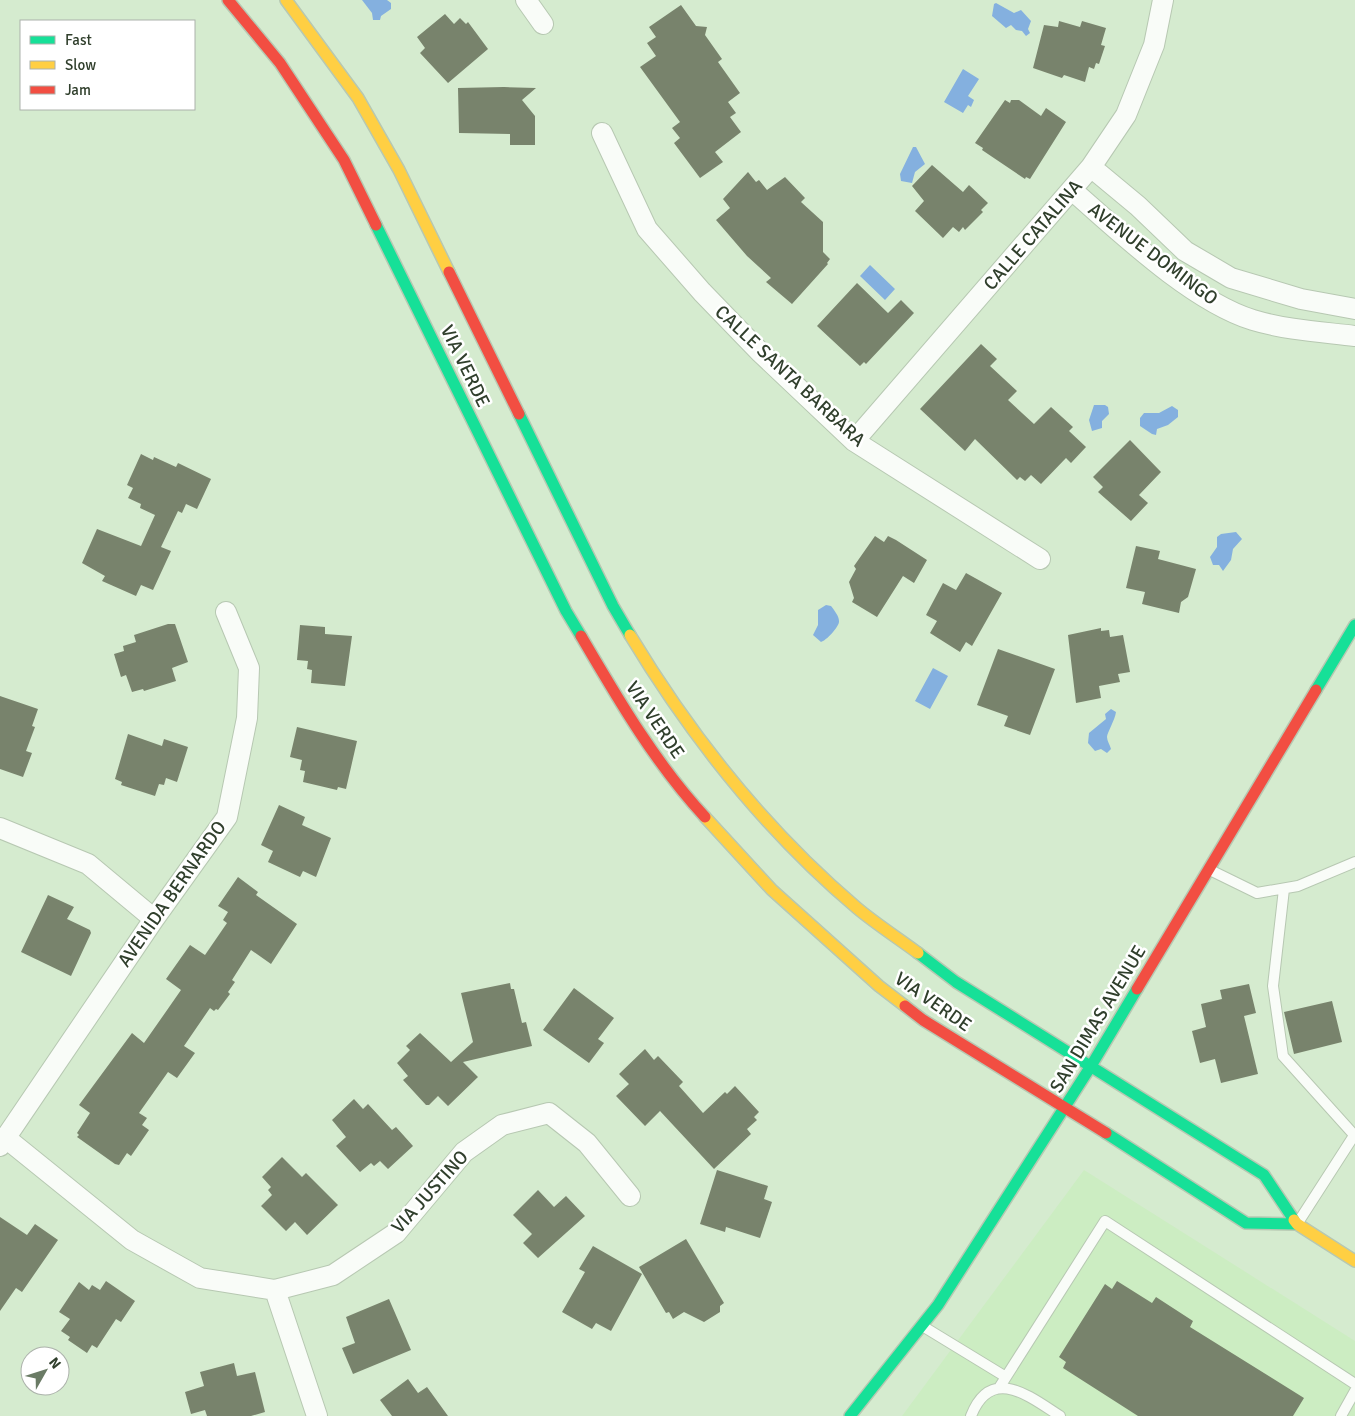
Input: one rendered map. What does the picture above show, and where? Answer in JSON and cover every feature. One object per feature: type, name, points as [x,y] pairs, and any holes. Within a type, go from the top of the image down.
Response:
[{"type":"main road","name":"VIA VERDE","points":[[228,0],[280,63],[344,160],[566,611],[627,715],[692,803],[772,890],[879,986],[923,1020],[1065,1107],[1246,1223],[1297,1224]]},
{"type":"main road","name":"VIA VERDE","points":[[286,0],[358,98],[399,170],[614,606],[664,691],[722,770],[795,850],[857,908],[956,982],[1264,1175],[1297,1224],[1355,1261]]},
{"type":"main road","name":"SAN DIMAS AVENUE","points":[[850,1416],[938,1305],[1065,1107],[1355,626]]},
{"type":"street","points":[[526,0],[542,24]]},
{"type":"street","name":"CALLE CATALINA","points":[[854,441],[1091,168],[1126,115],[1154,45],[1163,0]]},
{"type":"street","name":"CALLE SANTA BARBARA","points":[[602,133],[647,228],[709,299],[854,441],[1040,559]]},
{"type":"street","name":"AVENUE DOMINGO","points":[[1091,168],[1138,206],[1185,251],[1231,278],[1301,299],[1355,309]]},
{"type":"street","name":"AVENUE DOMINGO","points":[[1072,190],[1122,235],[1208,300],[1253,320],[1302,330],[1355,336]]},
{"type":"street","name":"AVENIDA BERNARDO","points":[[3,1142],[154,919],[227,817],[246,718],[249,668],[226,612]]},
{"type":"street","points":[[0,828],[88,864],[154,919]]},
{"type":"street","name":"VIA JUSTINO","points":[[3,1142],[132,1240],[200,1278],[275,1290],[334,1275],[396,1233],[464,1152],[502,1125],[549,1113],[587,1144],[630,1196]]},
{"type":"street","points":[[275,1290],[317,1416]]},
{"type":"lane","points":[[1343,644],[1355,649]]},
{"type":"lane","points":[[1209,870],[1256,893],[1298,886],[1355,862]]},
{"type":"lane","points":[[1284,889],[1273,986],[1283,1056],[1355,1135],[1297,1224]]},
{"type":"lane","points":[[971,1416],[976,1403],[981,1398],[999,1388],[1105,1222],[1355,1384]]},
{"type":"lane","points":[[922,1326],[1006,1377]]},
{"type":"lane","points":[[999,1388],[1012,1388],[1060,1416]]},
{"type":"lane","points":[[1340,1416],[1355,1391]]},
{"type":"shaded area","points":[[1084,1170],[1355,1341],[1355,1416],[902,1416]]},
{"type":"water","points":[[362,0],[387,0],[391,3],[391,9],[381,16],[380,20],[373,20],[372,13]]},
{"type":"water","points":[[996,3],[1014,13],[1021,10],[1031,21],[1028,29],[1030,33],[1026,36],[1022,31],[1016,30],[1011,25],[1006,28],[992,16],[994,4]]},
{"type":"water","points":[[963,69],[979,79],[968,96],[974,100],[971,107],[968,105],[963,113],[944,102]]},
{"type":"water","points":[[913,147],[916,147],[925,164],[915,172],[912,183],[901,181],[900,174]]},
{"type":"water","points":[[870,265],[895,289],[885,300],[860,276]]},
{"type":"water","points":[[1094,405],[1105,405],[1108,407],[1109,414],[1102,421],[1102,428],[1092,431],[1089,420]]},
{"type":"water","points":[[1172,406],[1178,410],[1178,417],[1168,425],[1157,429],[1156,435],[1140,426],[1140,418],[1144,413],[1159,413]]},
{"type":"water","points":[[1236,532],[1242,539],[1233,549],[1231,560],[1223,571],[1219,565],[1213,565],[1210,557],[1217,547],[1217,537],[1221,534]]},
{"type":"water","points":[[826,605],[831,606],[835,611],[839,623],[832,633],[821,642],[813,635],[818,625],[818,610]]},
{"type":"water","points":[[933,668],[948,676],[930,709],[915,701]]},
{"type":"water","points":[[1111,709],[1116,712],[1107,737],[1111,749],[1107,753],[1101,749],[1095,751],[1088,743],[1089,733],[1106,719],[1105,714]]},
{"type":"building","points":[[681,5],[696,26],[707,27],[705,35],[722,59],[718,62],[740,93],[728,102],[736,113],[730,117],[741,132],[715,152],[723,162],[700,178],[674,143],[680,138],[672,128],[680,122],[640,67],[656,56],[647,43],[656,37],[649,27]]},
{"type":"building","points":[[445,14],[454,24],[460,18],[466,24],[468,22],[488,49],[448,83],[420,53],[425,48],[417,37]]},
{"type":"building","points":[[1059,21],[1080,27],[1082,21],[1106,28],[1101,45],[1105,46],[1099,64],[1096,63],[1094,69],[1089,67],[1085,82],[1064,75],[1062,78],[1033,68],[1044,25],[1058,27]]},
{"type":"building","points":[[458,88],[536,88],[522,100],[535,116],[535,145],[510,145],[510,134],[459,133]]},
{"type":"building","points":[[1005,100],[1010,103],[1011,100],[1019,100],[1041,116],[1046,108],[1066,122],[1030,179],[1026,177],[1025,179],[982,150],[983,148],[975,143]]},
{"type":"building","points":[[932,165],[963,192],[969,185],[988,203],[981,210],[983,212],[965,230],[963,227],[959,232],[953,227],[943,238],[915,211],[924,201],[912,186]]},
{"type":"building","points":[[748,172],[756,182],[759,180],[767,190],[785,177],[805,198],[801,202],[823,222],[823,252],[830,259],[828,264],[792,304],[766,282],[771,278],[747,256],[716,220],[730,208],[723,199]]},
{"type":"building","points":[[857,283],[888,313],[901,300],[914,313],[866,364],[864,362],[860,366],[817,326]]},
{"type":"building","points":[[981,344],[997,359],[990,366],[1017,391],[1008,400],[1034,424],[1051,407],[1073,427],[1069,431],[1086,447],[1071,463],[1066,458],[1041,484],[1031,475],[1025,481],[1020,477],[1017,480],[975,439],[965,451],[920,409]]},
{"type":"building","points":[[1130,440],[1161,472],[1139,495],[1148,503],[1131,521],[1098,492],[1103,487],[1093,477]]},
{"type":"building","points":[[141,454],[153,460],[154,457],[176,467],[178,463],[211,479],[197,509],[186,504],[182,513],[178,511],[161,547],[171,551],[153,590],[141,585],[136,596],[102,581],[105,576],[82,563],[97,529],[141,546],[155,515],[140,508],[141,504],[128,498],[133,488],[127,485]]},
{"type":"building","points":[[875,536],[884,542],[888,536],[927,560],[914,583],[903,576],[877,617],[852,602],[854,598],[849,582],[856,569],[854,566]]},
{"type":"building","points":[[1136,546],[1160,551],[1158,559],[1196,569],[1188,597],[1181,602],[1179,613],[1142,604],[1145,592],[1126,588]]},
{"type":"building","points":[[966,573],[1002,593],[972,646],[966,642],[960,652],[930,633],[937,621],[926,615],[943,583],[956,590]]},
{"type":"building","points":[[168,624],[175,624],[188,662],[172,668],[176,681],[144,691],[143,689],[132,692],[126,675],[121,677],[114,654],[124,651],[123,646],[136,642],[134,635]]},
{"type":"building","points":[[300,625],[325,627],[325,634],[352,636],[345,686],[311,683],[312,670],[307,669],[308,661],[297,660]]},
{"type":"building","points":[[1101,628],[1101,631],[1109,630],[1110,637],[1123,635],[1130,672],[1118,674],[1120,682],[1099,686],[1101,698],[1076,703],[1068,635]]},
{"type":"building","points":[[998,649],[1055,669],[1030,735],[1004,726],[1008,716],[977,705]]},
{"type":"building","points":[[0,696],[38,709],[32,726],[35,727],[26,751],[32,753],[23,777],[0,769]]},
{"type":"building","points":[[297,727],[357,741],[346,789],[338,787],[337,790],[303,782],[305,771],[300,770],[302,760],[290,757]]},
{"type":"building","points":[[128,734],[162,746],[164,739],[188,747],[177,782],[166,778],[164,785],[159,784],[155,796],[121,785],[122,782],[115,779]]},
{"type":"building","points":[[279,805],[305,817],[302,825],[331,838],[316,877],[303,871],[300,877],[268,862],[273,851],[261,845]]},
{"type":"building","points":[[238,877],[258,892],[256,895],[297,924],[271,964],[251,950],[232,980],[235,982],[228,992],[230,994],[218,1010],[214,1011],[210,1008],[184,1046],[195,1053],[177,1078],[168,1072],[139,1113],[147,1118],[142,1125],[149,1130],[131,1156],[127,1153],[119,1165],[115,1164],[77,1137],[79,1135],[77,1133],[90,1113],[79,1105],[132,1033],[144,1043],[165,1013],[181,990],[166,979],[190,945],[205,955],[227,923],[223,920],[228,912],[218,906]]},
{"type":"building","points":[[48,895],[74,907],[67,919],[90,930],[91,933],[71,976],[21,952]]},
{"type":"building","points":[[510,983],[511,989],[514,989],[522,1023],[526,1022],[532,1046],[463,1062],[478,1077],[448,1106],[438,1096],[429,1105],[426,1105],[403,1080],[408,1076],[397,1063],[410,1050],[406,1046],[420,1033],[451,1062],[473,1042],[461,993]]},
{"type":"building","points":[[1249,984],[1256,1013],[1244,1016],[1258,1074],[1221,1083],[1215,1059],[1200,1063],[1192,1031],[1206,1027],[1201,1004],[1222,999],[1220,990]]},
{"type":"building","points":[[574,988],[614,1018],[598,1039],[604,1043],[589,1063],[543,1030]]},
{"type":"building","points":[[1332,1001],[1342,1042],[1294,1054],[1284,1012]]},
{"type":"building","points":[[645,1049],[654,1060],[658,1056],[683,1082],[679,1086],[703,1113],[725,1092],[727,1094],[735,1086],[759,1112],[754,1117],[757,1120],[747,1129],[751,1134],[714,1169],[660,1111],[645,1126],[616,1096],[629,1084],[619,1074]]},
{"type":"building","points":[[354,1099],[363,1109],[368,1104],[392,1130],[396,1127],[413,1146],[388,1169],[380,1161],[374,1166],[371,1163],[360,1172],[336,1146],[346,1137],[332,1120]]},
{"type":"building","points":[[282,1157],[302,1177],[306,1173],[338,1205],[307,1235],[295,1222],[286,1231],[261,1206],[272,1195],[268,1190],[271,1187],[262,1177]]},
{"type":"building","points":[[717,1170],[768,1186],[764,1199],[772,1202],[760,1238],[726,1227],[725,1232],[700,1224]]},
{"type":"building","points":[[538,1190],[554,1207],[566,1196],[585,1216],[538,1258],[523,1243],[532,1234],[513,1215]]},
{"type":"building","points":[[0,1217],[27,1235],[35,1224],[58,1240],[22,1292],[16,1288],[0,1311]]},
{"type":"building","points":[[686,1239],[724,1303],[720,1306],[720,1312],[704,1322],[684,1312],[673,1319],[669,1312],[666,1313],[639,1267]]},
{"type":"building","points":[[593,1246],[642,1274],[611,1331],[596,1323],[592,1329],[562,1312],[585,1272],[579,1269]]},
{"type":"building","points":[[106,1281],[135,1301],[121,1322],[116,1319],[97,1348],[92,1345],[87,1353],[68,1340],[70,1337],[61,1331],[70,1319],[59,1312],[79,1282],[89,1290],[92,1285],[100,1290]]},
{"type":"building","points":[[1117,1281],[1152,1303],[1156,1297],[1193,1321],[1190,1327],[1304,1398],[1293,1416],[1138,1416],[1063,1368],[1066,1362],[1059,1357],[1105,1284],[1112,1289]]},
{"type":"building","points":[[389,1299],[411,1350],[353,1374],[342,1348],[355,1343],[346,1317]]},
{"type":"building","points":[[234,1363],[237,1376],[255,1372],[265,1412],[251,1416],[207,1416],[205,1410],[191,1414],[185,1392],[204,1386],[200,1372]]},
{"type":"building","points":[[408,1379],[418,1393],[427,1387],[448,1416],[392,1416],[380,1400]]},
{"type":"traffic: fast","points":[[376,225],[566,611],[581,636]]},
{"type":"traffic: fast","points":[[519,414],[613,606],[630,635]]},
{"type":"traffic: fast","points":[[1316,690],[1355,625]]},
{"type":"traffic: fast","points":[[918,953],[956,982],[1264,1175],[1294,1220]]},
{"type":"traffic: fast","points":[[850,1416],[938,1305],[1091,1066],[1137,989]]},
{"type":"traffic: fast","points":[[1106,1133],[1246,1223],[1297,1224]]},
{"type":"traffic: slow","points":[[286,0],[358,98],[399,170],[449,272]]},
{"type":"traffic: slow","points":[[630,635],[678,709],[732,780],[761,814],[792,847],[857,908],[918,953]]},
{"type":"traffic: slow","points":[[705,817],[772,890],[879,986],[905,1006]]},
{"type":"traffic: slow","points":[[1294,1220],[1297,1224],[1355,1261]]},
{"type":"traffic: jam","points":[[228,0],[280,63],[344,160],[376,225]]},
{"type":"traffic: jam","points":[[449,272],[519,414]]},
{"type":"traffic: jam","points":[[581,636],[623,707],[654,753],[705,817]]},
{"type":"traffic: jam","points":[[1137,989],[1316,690]]},
{"type":"traffic: jam","points":[[905,1006],[923,1020],[1106,1133]]}]
